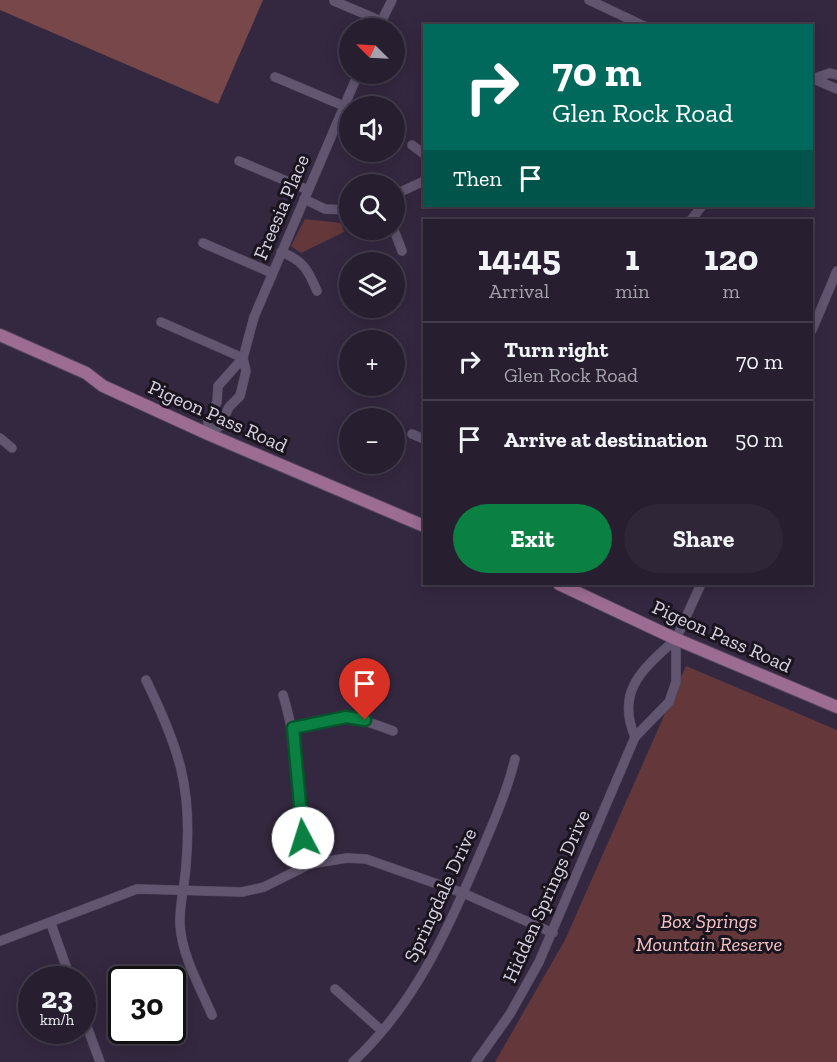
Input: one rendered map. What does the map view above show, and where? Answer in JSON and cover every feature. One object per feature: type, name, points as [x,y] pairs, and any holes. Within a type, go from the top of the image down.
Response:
[{"type":"main road","name":"Pigeon Pass Road","points":[[0,335],[86,374],[102,386],[208,434],[423,526]]},
{"type":"main road","name":"Pigeon Pass Road","points":[[561,585],[676,639],[837,707]]},
{"type":"street","points":[[383,18],[392,0]]},
{"type":"street","points":[[589,0],[639,24]]},
{"type":"street","points":[[334,1],[366,18]]},
{"type":"street","points":[[615,24],[619,15]]},
{"type":"street","points":[[814,80],[830,73],[837,75]]},
{"type":"street","points":[[275,77],[339,104]]},
{"type":"street","points":[[814,80],[837,89]]},
{"type":"street","name":"Freesia Place","points":[[243,358],[254,317],[339,118]]},
{"type":"street","points":[[412,145],[423,153]]},
{"type":"street","points":[[239,161],[306,194],[325,209],[339,210]]},
{"type":"street","points":[[405,190],[423,181]]},
{"type":"street","points":[[692,219],[701,207]]},
{"type":"street","points":[[398,240],[402,251]]},
{"type":"street","points":[[202,243],[272,273]]},
{"type":"street","points":[[281,252],[302,262],[308,269],[316,291]]},
{"type":"street","points":[[813,328],[837,271]]},
{"type":"street","points":[[161,322],[243,358]]},
{"type":"street","points":[[208,434],[220,426],[229,407],[240,396],[246,371],[243,358]]},
{"type":"street","points":[[208,434],[208,421],[217,402],[218,386],[243,358]]},
{"type":"street","points":[[412,434],[423,439]]},
{"type":"street","points":[[0,438],[12,448]]},
{"type":"street","points":[[635,737],[627,717],[629,696],[640,673],[676,639],[700,585]]},
{"type":"street","name":"Hidden Springs Drive","points":[[476,1062],[510,1014],[553,933],[635,737],[669,702],[676,682],[676,639]]},
{"type":"street","points":[[146,681],[176,745],[185,784],[187,842],[180,917],[182,937],[212,1015]]},
{"type":"street","points":[[283,694],[293,728],[303,838],[310,864]]},
{"type":"street","points":[[293,728],[346,717],[365,720],[393,731]]},
{"type":"street","name":"Springdale Drive","points":[[353,1062],[382,1031],[420,981],[463,893],[507,789],[515,759]]},
{"type":"street","points":[[0,941],[51,924],[122,893],[151,888],[230,893],[253,890],[278,881],[310,864],[347,858],[366,859],[463,893],[553,933]]},
{"type":"street","points":[[51,924],[66,966]]},
{"type":"street","points":[[335,989],[382,1031]]},
{"type":"street","points":[[93,1044],[100,1062]]},
{"type":"green space","points":[[305,219],[339,223],[339,234],[301,253],[291,246]]},
{"type":"green space","name":"Box Springs Mountain Reserve","points":[[686,666],[837,730],[837,1062],[495,1062],[565,940]]},
{"type":"shaded area","points":[[0,0],[263,0],[218,104],[0,10]]},
{"type":"route","points":[[303,838],[300,778],[293,728],[346,717],[365,720]]}]
